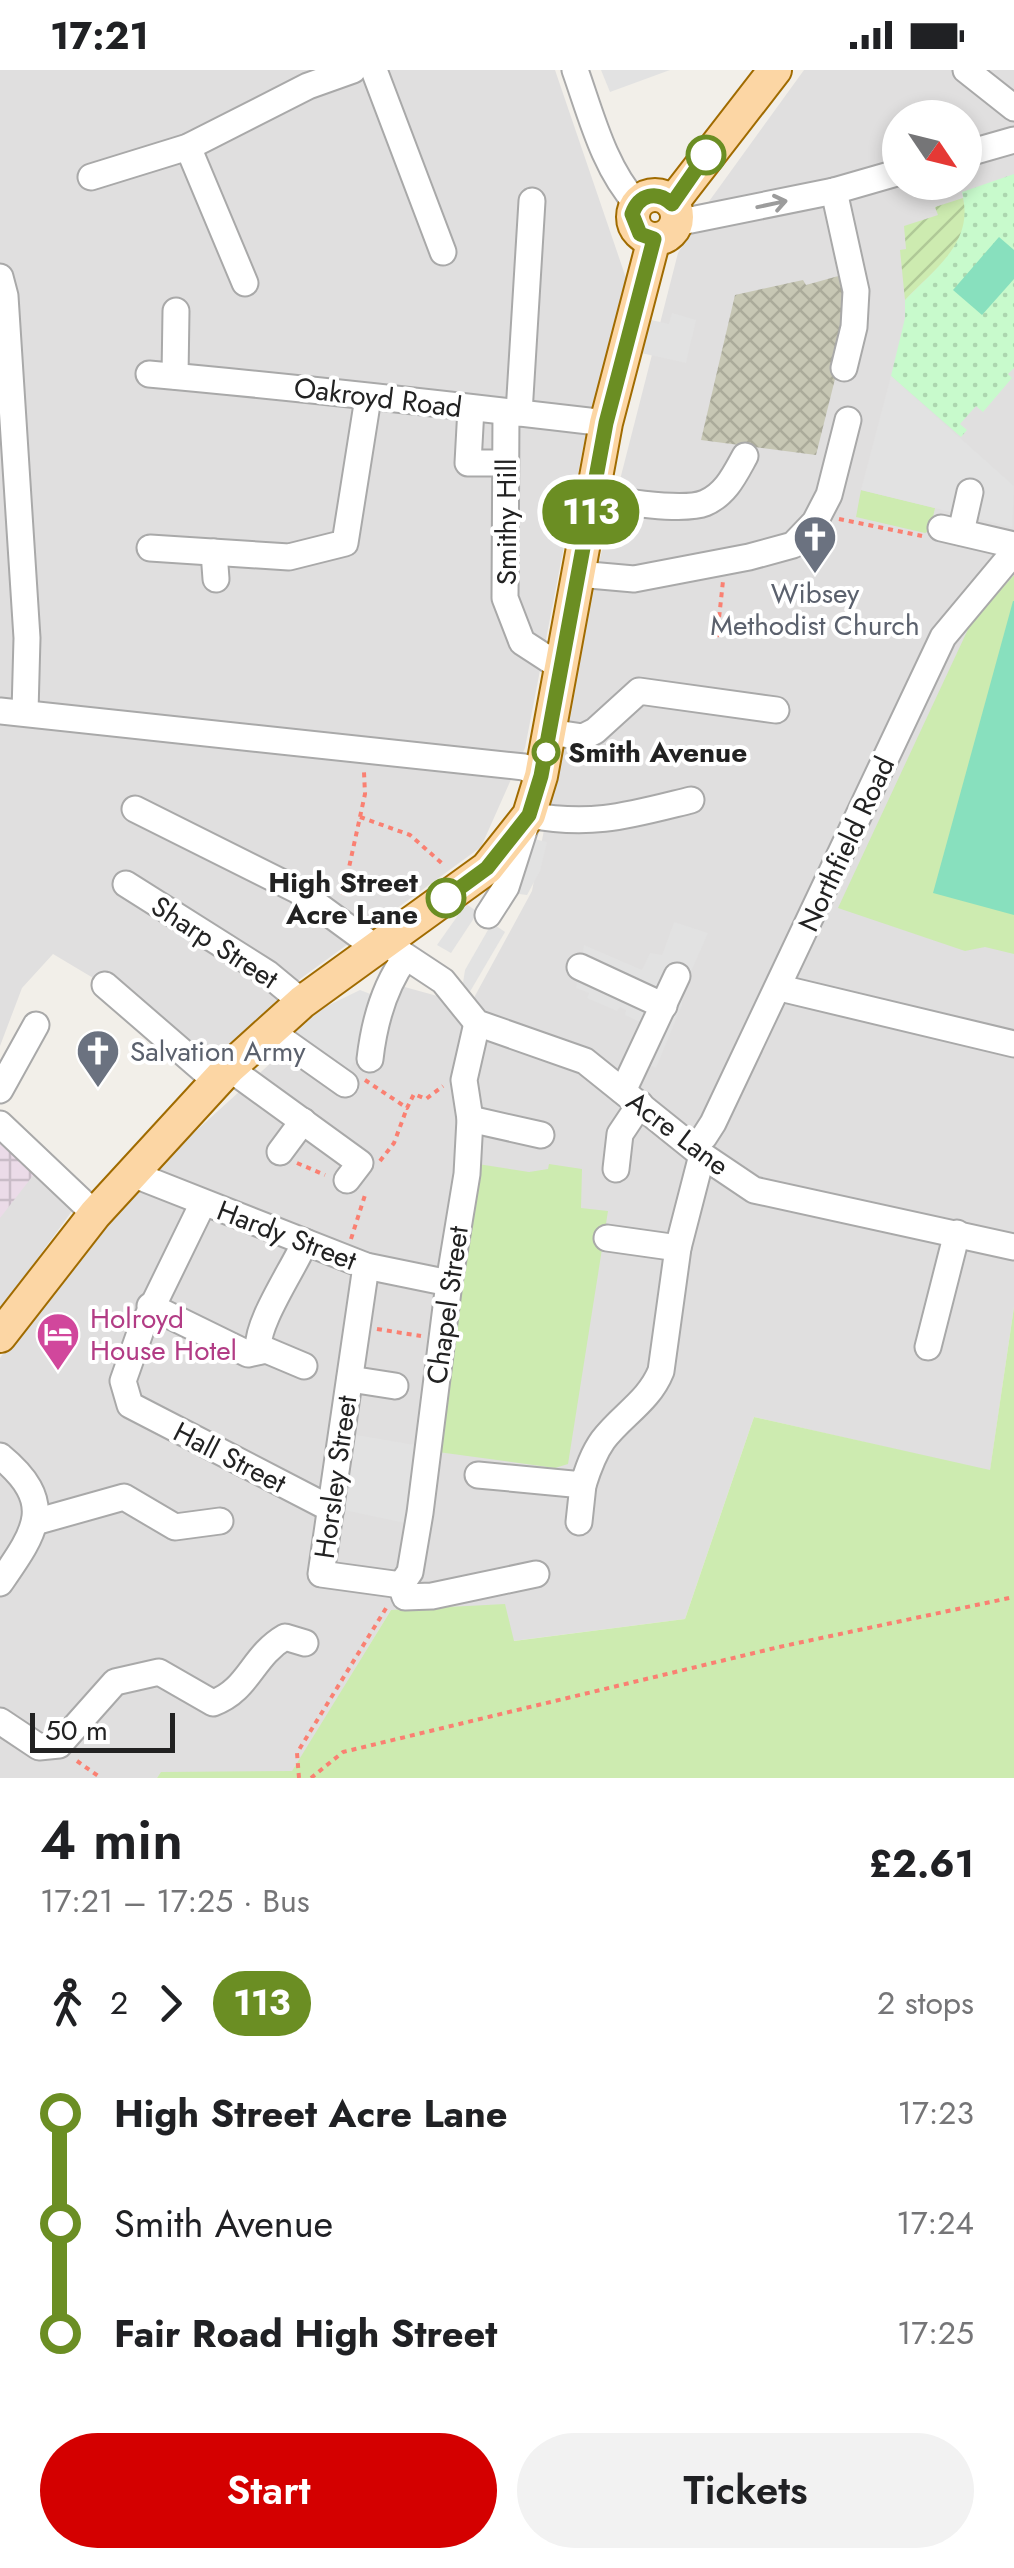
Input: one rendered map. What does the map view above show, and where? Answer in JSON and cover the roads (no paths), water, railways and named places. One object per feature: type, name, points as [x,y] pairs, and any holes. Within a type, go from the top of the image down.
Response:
[{"type":"main road","points":[[0,1336],[95,1214],[223,1074],[302,1002],[388,949],[487,868],[529,815],[541,776],[606,423],[667,222],[775,70]]},
{"type":"main road","points":[[637,204],[660,195],[667,222]]},
{"type":"street","points":[[91,177],[188,146],[308,86],[354,70]]},
{"type":"street","points":[[374,70],[443,252]]},
{"type":"street","points":[[575,70],[609,162],[637,204]]},
{"type":"street","points":[[968,71],[1014,108]]},
{"type":"street","points":[[982,149],[1014,140]]},
{"type":"street","points":[[188,146],[244,283]]},
{"type":"street","points":[[667,222],[834,191],[882,177]]},
{"type":"street","points":[[834,191],[856,291],[854,328],[844,368]]},
{"type":"street","name":"Smithy Hill","points":[[532,201],[513,412],[505,598],[522,642],[562,668]]},
{"type":"street","points":[[0,277],[6,296],[27,638],[12,711],[524,767],[541,776]]},
{"type":"street","name":"Oakroyd Road","points":[[176,311],[162,375],[606,423]]},
{"type":"street","points":[[150,548],[290,558],[344,543],[368,398]]},
{"type":"street","points":[[470,408],[468,463],[496,464]]},
{"type":"street","points":[[578,574],[634,579],[793,545],[818,516],[829,495],[848,420]]},
{"type":"street","points":[[594,496],[634,504],[703,504],[729,486],[744,456]]},
{"type":"street","points":[[970,492],[951,530],[1014,544]]},
{"type":"street","points":[[214,552],[216,579]]},
{"type":"street","name":"Northfield Road","points":[[698,1150],[780,988],[943,637],[1014,552]]},
{"type":"street","points":[[549,732],[583,737],[594,732],[639,691],[776,710]]},
{"type":"street","points":[[488,915],[506,888],[529,815],[566,822],[620,818],[692,800]]},
{"type":"street","points":[[136,808],[296,890],[338,920],[443,981],[477,1023]]},
{"type":"street","name":"Sharp Street","points":[[126,884],[267,973],[302,1002]]},
{"type":"street","points":[[370,1059],[372,1037],[391,978],[388,949]]},
{"type":"street","points":[[580,967],[664,1006]]},
{"type":"street","points":[[616,1169],[620,1134],[631,1098],[678,976]]},
{"type":"street","points":[[106,985],[223,1074],[303,1122],[354,1172]]},
{"type":"street","points":[[780,988],[1014,1044]]},
{"type":"street","name":"Chapel Street","points":[[401,1585],[410,1572],[420,1513],[448,1283],[467,1174],[470,1118],[464,1080],[477,1023]]},
{"type":"street","name":"Acre Lane","points":[[477,1023],[585,1061],[754,1190],[1012,1246]]},
{"type":"street","points":[[0,1090],[36,1025]]},
{"type":"street","points":[[270,1031],[344,1084]]},
{"type":"street","points":[[470,1118],[542,1135]]},
{"type":"street","points":[[280,1152],[303,1122]]},
{"type":"street","points":[[0,1124],[95,1214]]},
{"type":"street","points":[[579,1522],[582,1485],[592,1456],[604,1438],[653,1390],[661,1371],[678,1248],[698,1150]]},
{"type":"street","name":"Hardy Street","points":[[130,1173],[366,1266],[448,1283]]},
{"type":"street","points":[[202,1203],[150,1306],[248,1354],[266,1350],[304,1366]]},
{"type":"street","points":[[928,1346],[957,1234]]},
{"type":"street","points":[[607,1238],[678,1248]]},
{"type":"street","points":[[259,1351],[257,1343],[266,1320],[305,1242]]},
{"type":"street","name":"Horsley Street","points":[[366,1266],[321,1574],[401,1585]]},
{"type":"street","name":"Hall Street","points":[[150,1306],[124,1381],[130,1405],[331,1509]]},
{"type":"street","name":"Horsley Street","points":[[350,1380],[395,1386]]},
{"type":"street","points":[[0,1456],[30,1486],[35,1522],[29,1541],[0,1583]]},
{"type":"street","points":[[478,1475],[582,1485]]},
{"type":"street","points":[[35,1522],[124,1497],[176,1528],[220,1521]]},
{"type":"street","points":[[401,1585],[405,1597],[432,1596],[536,1574]]},
{"type":"street","points":[[0,1721],[39,1747],[59,1744],[115,1682],[158,1672],[213,1702],[234,1696],[270,1646],[285,1637],[306,1643]]},
{"type":"place","name":"Wibsey Methodist Church","points":[[815,575]]},
{"type":"place","name":"Smith Avenue","points":[[546,752]]},
{"type":"place","name":"High Street Acre Lane","points":[[446,898]]},
{"type":"place","name":"Salvation Army","points":[[98,1089]]},
{"type":"place","name":"Holroyd House Hotel","points":[[58,1372]]}]
